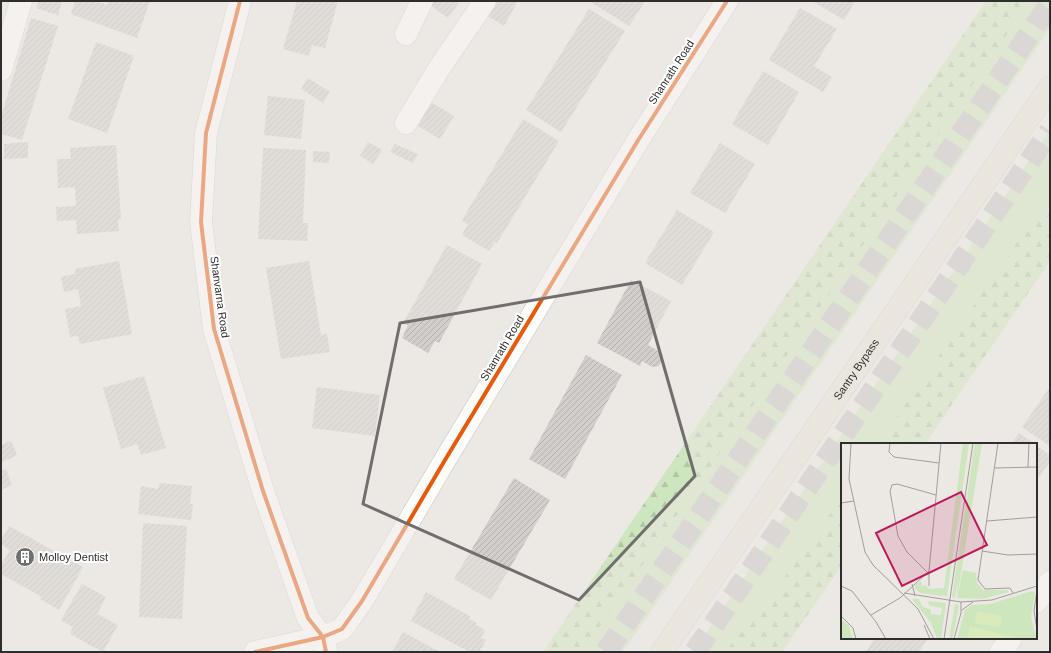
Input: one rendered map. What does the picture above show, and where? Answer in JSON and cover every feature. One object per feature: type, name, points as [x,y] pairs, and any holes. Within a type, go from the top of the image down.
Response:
[{"type":"main road","name":"Santry Bypass","points":[[662,652],[1050,87]]},
{"type":"street","points":[[1,70],[21,1]]},
{"type":"street","name":"Shanvarna Road","points":[[240,1],[206,133],[201,222],[214,329],[263,491],[308,618],[325,645]]},
{"type":"street","points":[[406,34],[422,1]]},
{"type":"street","points":[[406,123],[440,67],[485,1]]},
{"type":"street","name":"Shanrath Road","points":[[255,652],[325,645],[342,629],[362,601],[453,446],[633,149],[727,1]]},
{"type":"street","points":[[1037,601],[1050,582]]},
{"type":"street","points":[[1002,652],[1010,639]]},
{"type":"highlighted area","points":[[640,282],[695,476],[579,600],[363,504],[400,323]]},
{"type":"green space","points":[[986,1],[1030,1],[582,652],[543,652]]},
{"type":"green space","points":[[1030,1],[1050,1],[1050,28],[623,652],[581,652],[712,465]]},
{"type":"green space","points":[[1050,130],[1050,195],[881,443],[841,443],[841,501],[738,652],[693,652]]},
{"type":"green space","points":[[1050,195],[1050,261],[926,443],[879,443]]},
{"type":"green space","points":[[841,497],[841,566],[782,652],[725,652],[802,555]]},
{"type":"building","points":[[39,1],[62,1],[58,15],[36,8]]},
{"type":"building","points":[[75,1],[95,1],[107,5],[108,1],[150,1],[137,38],[71,14]]},
{"type":"building","points":[[297,1],[338,1],[325,48],[312,45],[309,56],[283,49]]},
{"type":"building","points":[[433,1],[460,1],[448,18],[430,5]]},
{"type":"building","points":[[494,1],[518,1],[504,26],[486,15]]},
{"type":"building","points":[[589,1],[645,1],[629,26]]},
{"type":"building","points":[[812,1],[855,1],[844,20]]},
{"type":"building","points":[[800,8],[837,29],[814,66],[832,77],[823,92],[769,60]]},
{"type":"building","points":[[589,9],[625,31],[561,132],[526,110]]},
{"type":"building","points":[[31,18],[58,26],[22,140],[1,134],[1,117]]},
{"type":"building","points":[[96,42],[134,56],[107,133],[68,119]]},
{"type":"building","points":[[763,71],[799,92],[768,145],[732,124]]},
{"type":"building","points":[[308,78],[330,92],[323,103],[301,89]]},
{"type":"building","points":[[268,96],[305,100],[301,139],[264,135]]},
{"type":"building","points":[[429,101],[454,116],[440,139],[415,124]]},
{"type":"building","points":[[523,119],[559,141],[497,243],[495,242],[489,251],[462,235],[468,224],[462,220]]},
{"type":"building","points":[[28,142],[28,158],[4,159],[4,144]]},
{"type":"building","points":[[368,142],[382,150],[373,164],[360,156]]},
{"type":"building","points":[[720,143],[755,164],[725,213],[690,193]]},
{"type":"building","points":[[395,144],[418,154],[413,163],[390,152]]},
{"type":"building","points":[[116,145],[121,219],[118,220],[119,231],[77,234],[76,220],[57,221],[56,207],[76,206],[75,187],[58,188],[57,159],[71,159],[70,148]]},
{"type":"building","points":[[263,148],[306,150],[303,223],[308,223],[307,241],[258,239]]},
{"type":"building","points":[[313,151],[330,152],[329,163],[313,162]]},
{"type":"building","points":[[677,210],[714,232],[682,285],[645,263]]},
{"type":"building","points":[[447,245],[482,264],[439,343],[435,341],[428,353],[402,338],[408,325],[403,323]]},
{"type":"building","points":[[119,261],[132,334],[80,344],[78,336],[70,337],[65,309],[81,306],[78,289],[64,292],[61,277],[75,274],[75,269]]},
{"type":"building","points":[[309,261],[321,335],[327,334],[330,352],[281,359],[266,268]]},
{"type":"building","points":[[631,280],[671,301],[648,345],[663,354],[663,359],[659,366],[652,367],[642,361],[640,366],[597,343]]},
{"type":"building","points":[[586,355],[622,375],[565,479],[529,459]]},
{"type":"building","points":[[144,376],[166,448],[141,455],[137,444],[121,449],[103,388]]},
{"type":"building","points":[[317,387],[380,395],[375,436],[312,428]]},
{"type":"building","points":[[1050,387],[1050,446],[1022,427]]},
{"type":"building","points":[[1019,433],[1034,443],[1012,443]]},
{"type":"building","points":[[11,441],[17,455],[1,463],[1,445]]},
{"type":"building","points":[[1037,446],[1050,455],[1050,461],[1037,480]]},
{"type":"building","points":[[6,469],[12,485],[1,490],[1,471]]},
{"type":"building","points":[[514,478],[550,500],[491,600],[454,579]]},
{"type":"building","points":[[159,483],[192,486],[190,504],[193,504],[191,520],[138,514],[141,486],[158,489]]},
{"type":"building","points":[[143,523],[187,526],[182,619],[139,617]]},
{"type":"building","points":[[9,526],[83,567],[59,610],[40,599],[42,597],[1,574],[1,565],[10,550],[1,544],[1,540]]},
{"type":"building","points":[[82,584],[106,597],[97,614],[118,625],[103,652],[70,634],[73,627],[61,620]]},
{"type":"building","points":[[426,592],[470,616],[469,619],[477,623],[476,625],[485,630],[481,638],[486,640],[479,652],[470,652],[411,621]]},
{"type":"building","points":[[403,632],[440,652],[392,652]]},
{"type":"building","points":[[874,639],[927,639],[919,652],[866,652]]},
{"type":"tunnel","points":[[606,652],[1050,4]]},
{"type":"tunnel","points":[[695,652],[1050,131]]},
{"type":"cycle path","points":[[240,1],[206,133],[201,222],[214,329],[263,491],[308,618],[323,637],[326,652]]},
{"type":"cycle path","points":[[255,652],[323,637],[342,629],[362,601],[445,460],[637,142],[727,1]]},
{"type":"place","name":"Molloy Dentist","points":[[25,557]]}]
